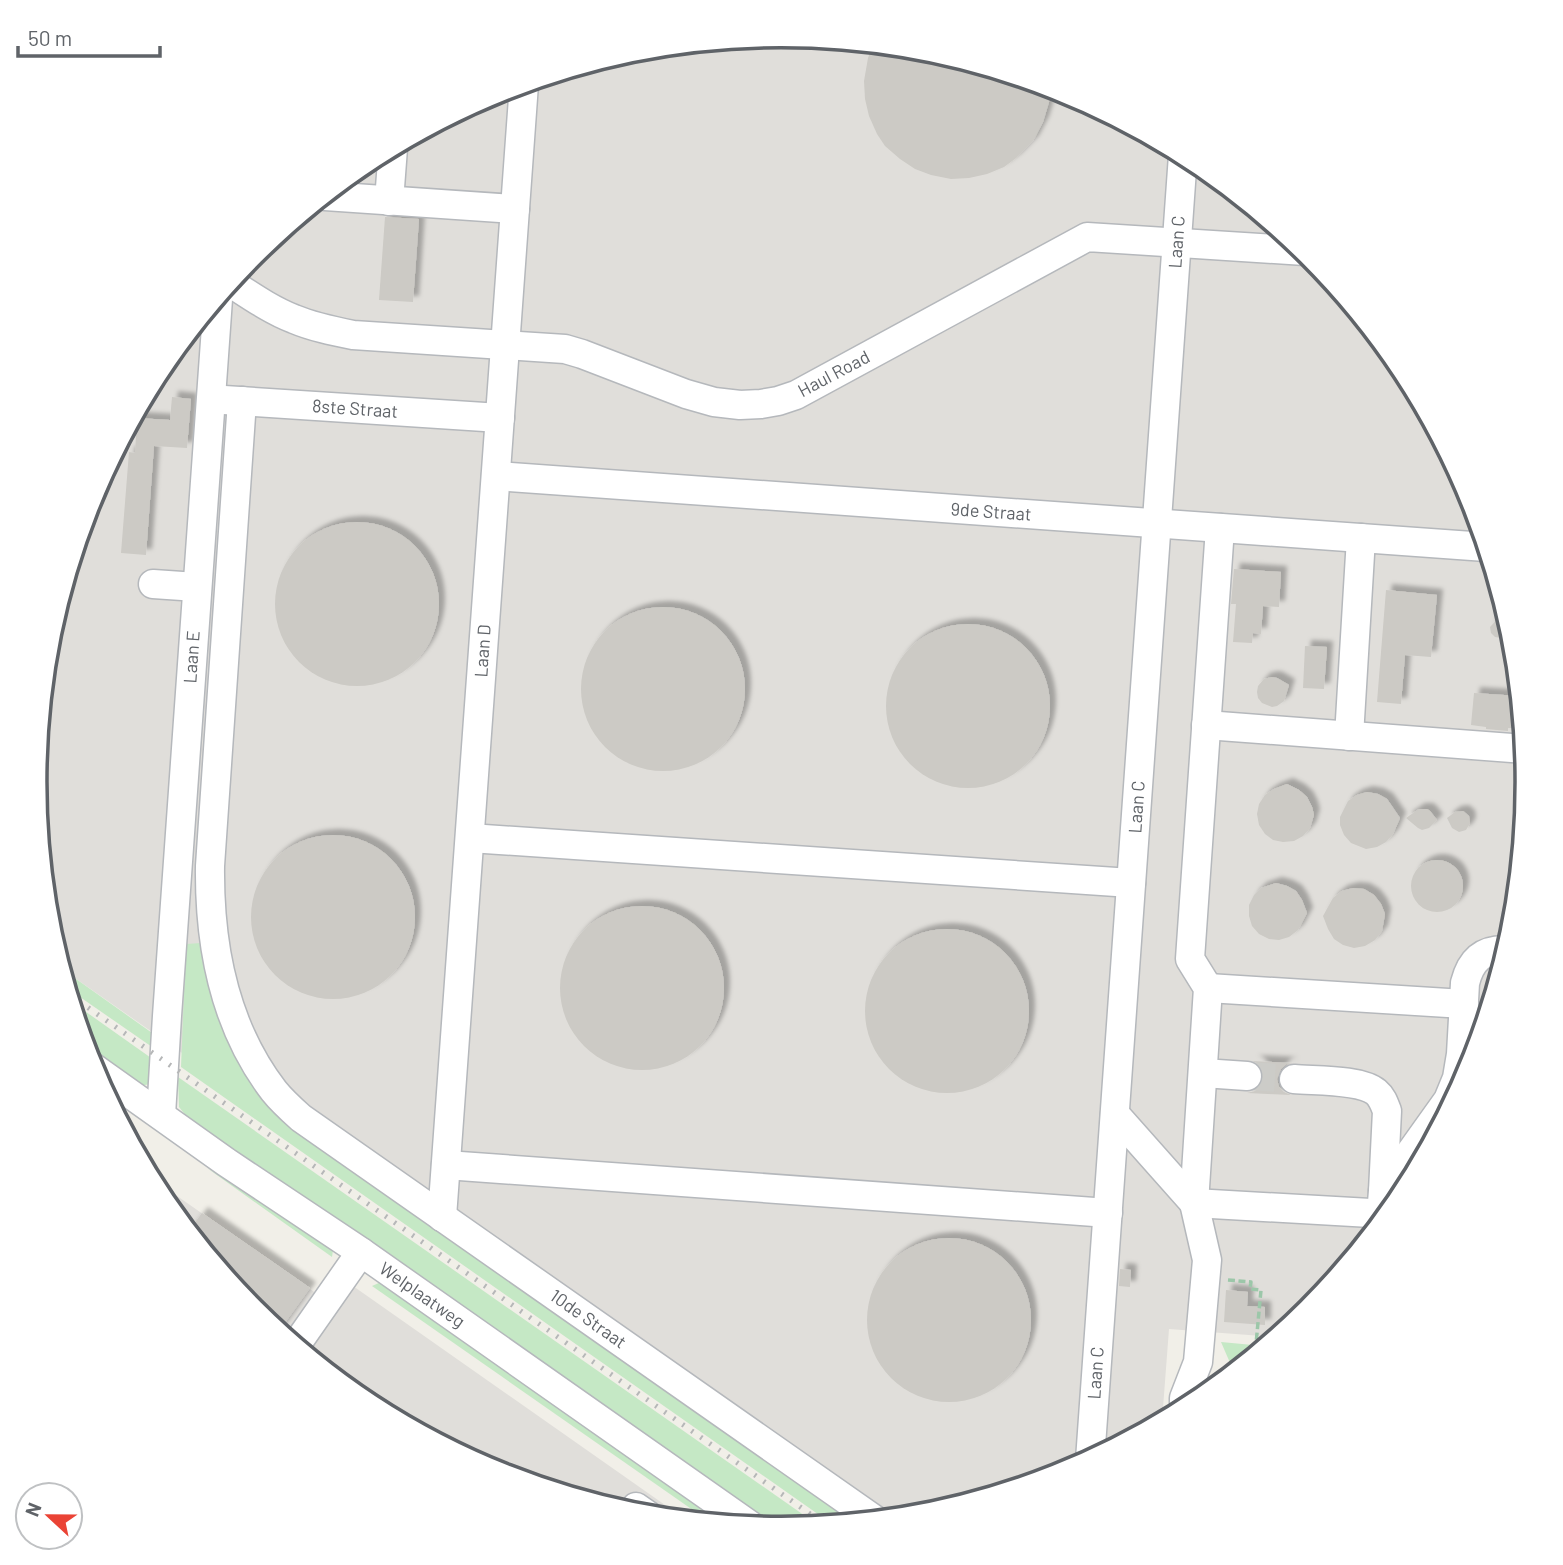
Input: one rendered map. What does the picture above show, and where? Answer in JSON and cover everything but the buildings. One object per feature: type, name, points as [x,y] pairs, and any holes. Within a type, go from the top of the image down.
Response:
[{"type":"street","name":"Laan D","points":[[442,1217],[500,418],[508,345],[523,95]]},
{"type":"street","points":[[389,201],[392,161]]},
{"type":"street","name":"Laan C","points":[[1091,1448],[1182,168]]},
{"type":"street","points":[[339,197],[515,209]]},
{"type":"street","name":"Haul Road","points":[[239,287],[293,319],[332,331],[353,335],[565,349],[686,394],[714,402],[740,405],[778,401],[796,395],[1087,236],[1287,250]]},
{"type":"street","name":"Laan E","points":[[161,1115],[217,313]]},
{"type":"street","name":"8ste Straat","points":[[211,399],[500,418]]},
{"type":"street","name":"10de Straat","points":[[242,401],[209,897],[215,955],[224,993],[235,1025],[261,1073],[276,1094],[301,1118],[863,1512]]},
{"type":"street","name":"9de Straat","points":[[496,476],[1477,546]]},
{"type":"street","points":[[1187,1394],[1198,1362],[1207,1260],[1194,1203],[1208,988],[1191,959],[1220,528]]},
{"type":"street","points":[[1349,736],[1361,538]]},
{"type":"street","points":[[153,584],[197,587]]},
{"type":"street","points":[[1206,725],[1515,748]]},
{"type":"street","points":[[470,838],[1131,883]]},
{"type":"street","points":[[1459,1065],[1467,974],[1477,959],[1492,949],[1497,949]]},
{"type":"street","points":[[1208,988],[1464,1004]]},
{"type":"street","points":[[1203,1073],[1247,1076]]},
{"type":"street","points":[[1294,1079],[1358,1083],[1377,1093],[1384,1101],[1388,1122],[1384,1201]]},
{"type":"street","name":"Welplaatweg","points":[[113,1084],[361,1252],[735,1515]]},
{"type":"street","points":[[1115,1114],[1194,1203],[1381,1206]]},
{"type":"street","points":[[446,1165],[1108,1213]]},
{"type":"street","points":[[301,1338],[361,1252]]},
{"type":"path","points":[[1205,1278],[1251,1282],[1250,1289],[1261,1290],[1256,1343]]},
{"type":"shaded area","points":[[782,48],[877,55],[925,62],[1018,87],[1106,124],[1149,147],[1189,172],[1266,230],[1334,298],[1364,336],[1417,415],[1440,458],[1477,546],[1491,592],[1502,639],[1514,734],[1516,783],[1509,878],[1502,926],[1477,1019],[1440,1107],[1417,1150],[1392,1190],[1334,1267],[1265,1336],[1169,1329],[1163,1409],[1106,1441],[1018,1478],[972,1492],[925,1503],[841,1514],[73,977],[61,926],[49,831],[47,783],[54,687],[61,639],[86,546],[123,458],[146,415],[171,375],[229,298],[297,230],[335,200],[414,147],[457,124],[545,87],[591,73],[638,62],[733,50]]},
{"type":"shaded area","points":[[173,1193],[337,1308],[353,1286],[669,1507],[591,1492],[501,1461],[414,1418],[374,1393],[297,1335],[262,1302],[229,1267]]},
{"type":"green space","points":[[201,943],[216,1005],[241,1064],[842,1514],[820,1515],[181,1067],[186,944]]},
{"type":"green space","points":[[73,977],[155,1035],[155,1049],[79,996]]},
{"type":"green space","points":[[83,1010],[154,1060],[150,1084],[140,1086],[101,1059]]},
{"type":"green space","points":[[178,1077],[805,1516],[757,1516],[187,1117],[179,1107]]},
{"type":"green space","points":[[207,1168],[333,1250],[332,1257]]},
{"type":"green space","points":[[381,1282],[715,1513],[694,1511],[372,1286]]},
{"type":"green space","points":[[1221,1342],[1253,1345],[1253,1345],[1230,1363]]},
{"type":"tunnel","points":[[1247,1076],[1294,1079]]},
{"type":"railway","points":[[81,1003],[813,1516]]}]
